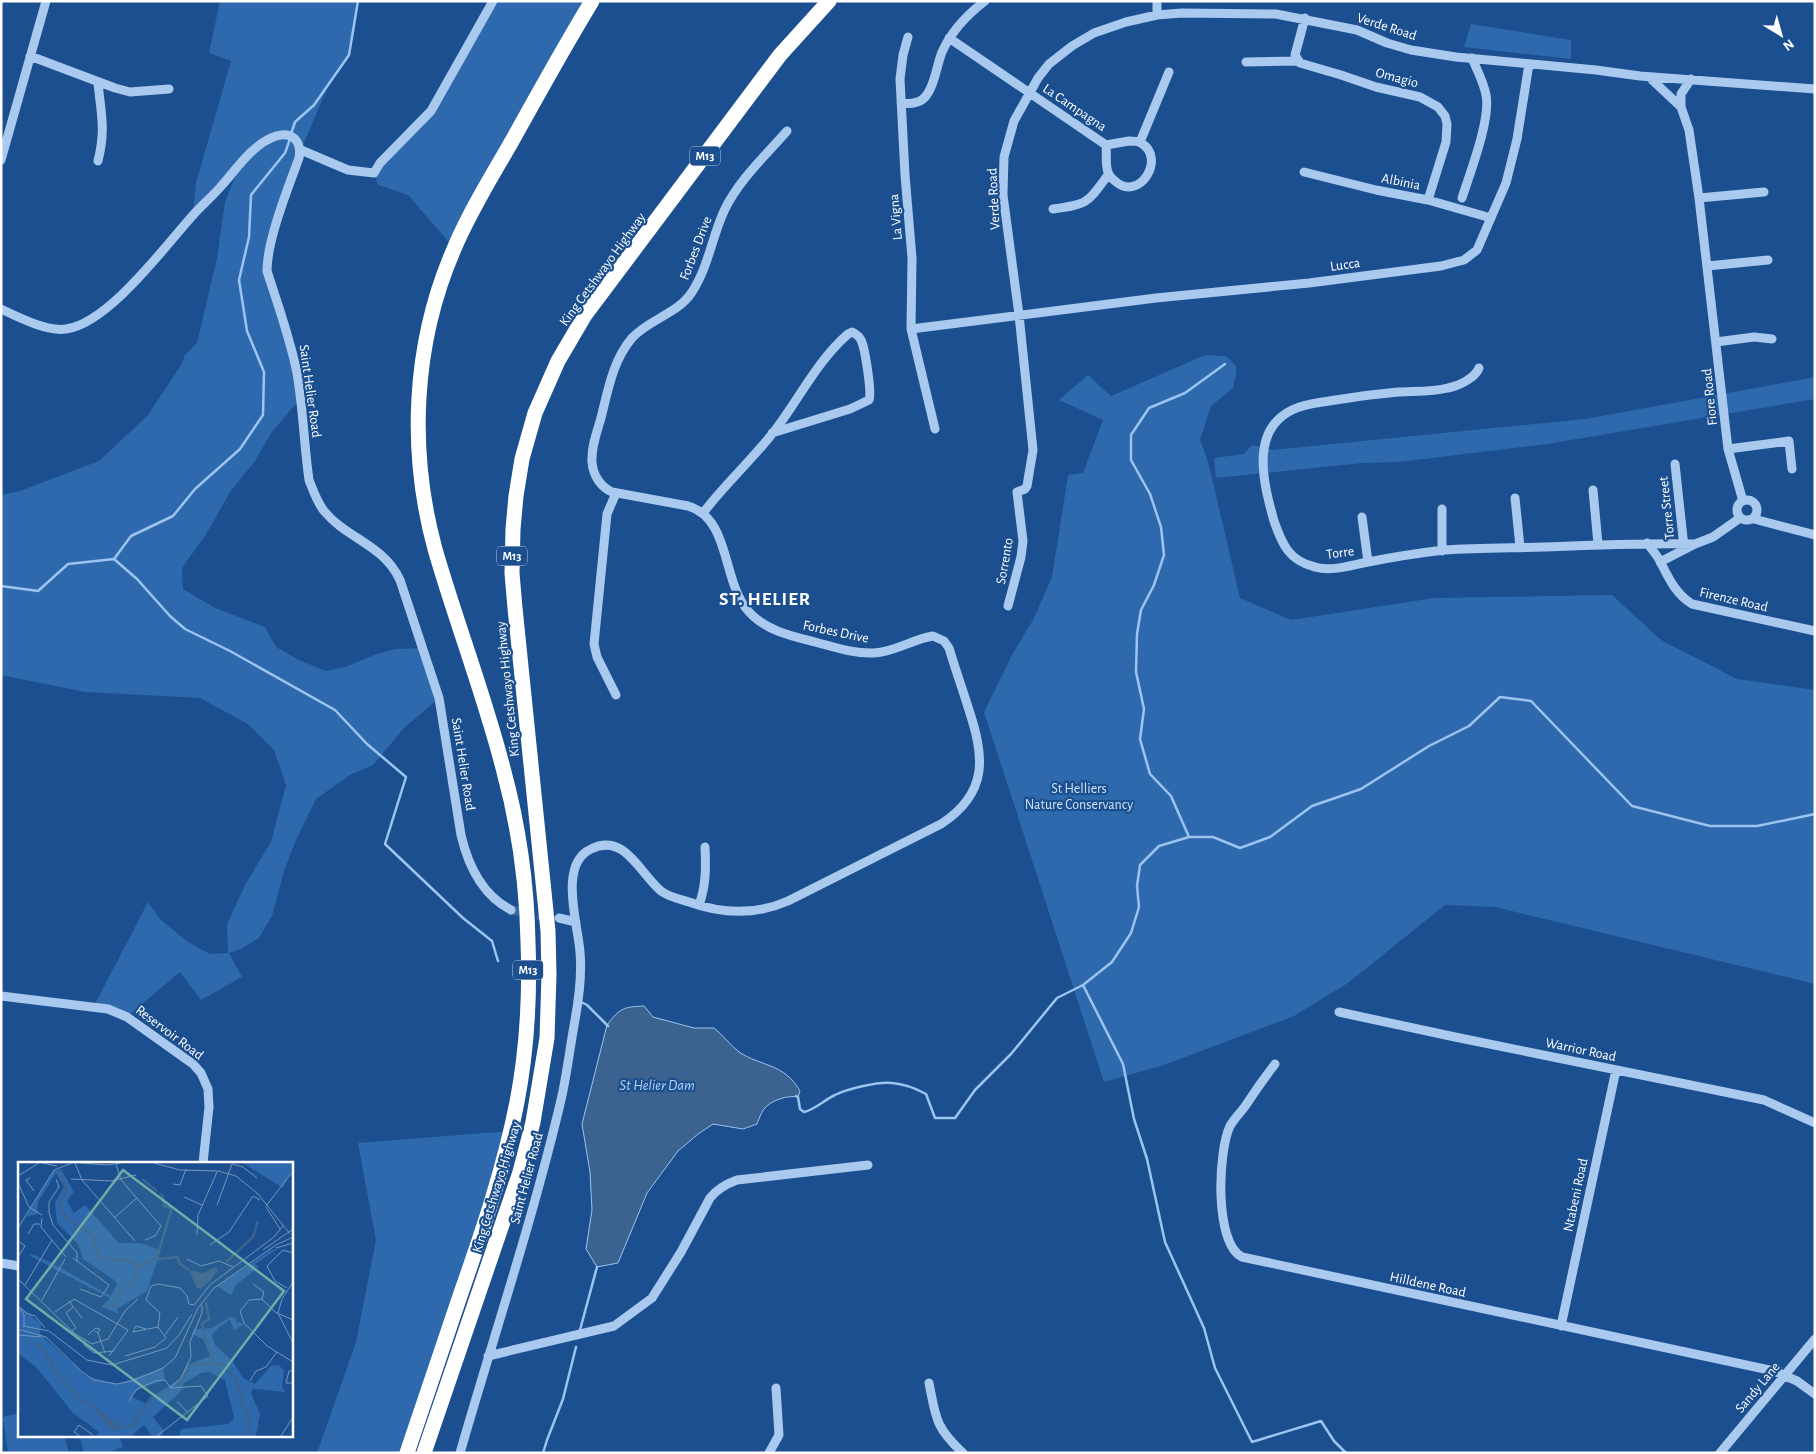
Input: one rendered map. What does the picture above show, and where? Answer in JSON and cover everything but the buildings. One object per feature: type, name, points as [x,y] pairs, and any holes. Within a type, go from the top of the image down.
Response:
[{"type":"highway","points":[[563,51],[572,26],[585,1]]},
{"type":"highway","name":"M13","points":[[563,51],[592,1]]},
{"type":"highway","name":"King Cetshwayo Highway","points":[[424,1453],[520,1172],[533,1122],[547,1038],[548,931],[514,608],[512,572],[513,529],[522,459],[535,413],[558,361],[585,312],[780,55],[829,1]]},
{"type":"highway","name":"King Cetshwayo Highway","points":[[407,1453],[485,1226],[504,1158],[518,1100],[529,997],[528,938],[521,866],[512,809],[504,770],[494,736],[434,546],[422,485],[417,428],[419,384],[433,310],[445,270],[463,229],[563,51]]},
{"type":"street","points":[[1,160],[46,1]]},
{"type":"street","points":[[1,309],[36,324],[59,330],[71,328],[88,320],[126,290],[168,245],[193,214],[254,150],[270,139],[281,135],[293,136],[300,145],[301,150],[348,170],[374,173],[380,163],[431,110],[493,1]]},
{"type":"street","points":[[901,103],[916,102],[924,98],[949,38],[976,8],[985,1]]},
{"type":"street","points":[[1157,1],[1157,15]]},
{"type":"street","name":"Verde Road","points":[[1017,492],[1027,486],[1032,450],[1019,315],[1003,195],[1004,157],[1014,122],[1029,92],[1049,64],[1082,39],[1126,22],[1157,15],[1182,13],[1276,14],[1305,18],[1357,30],[1387,43],[1411,50],[1649,76],[1815,89]]},
{"type":"street","points":[[1246,62],[1297,60],[1296,55],[1305,18]]},
{"type":"street","name":"La Vigna","points":[[908,37],[901,67],[901,103],[912,258],[911,329],[935,429]]},
{"type":"street","name":"La Campagna","points":[[949,38],[1106,145],[1129,141],[1140,142]]},
{"type":"street","points":[[30,56],[98,83],[130,92],[169,89]]},
{"type":"street","points":[[1462,198],[1481,138],[1487,107],[1487,96],[1472,58]]},
{"type":"street","name":"Omagio","points":[[1297,60],[1304,65],[1426,99],[1438,107],[1445,116],[1447,124],[1446,142],[1428,200]]},
{"type":"street","name":"Lucca","points":[[1019,315],[1309,283],[1440,266],[1464,260],[1477,250],[1506,183],[1517,139],[1529,64]]},
{"type":"street","points":[[1054,209],[1075,206],[1086,202],[1108,175],[1119,185],[1124,186],[1136,186],[1144,180],[1150,171],[1151,161],[1150,155],[1140,142],[1169,72]]},
{"type":"street","name":"Fiore Road","points":[[1649,76],[1681,106],[1689,130],[1699,198],[1728,449],[1743,501]]},
{"type":"street","points":[[1681,106],[1680,99],[1683,90],[1692,79]]},
{"type":"street","points":[[98,83],[104,129],[103,145],[98,161]]},
{"type":"street","name":"Forbes Drive","points":[[576,922],[573,869],[587,850],[599,846],[611,846],[627,853],[661,890],[670,896],[719,910],[741,912],[762,910],[779,905],[933,828],[948,819],[967,800],[976,784],[980,768],[980,747],[949,648],[944,641],[932,636],[886,651],[866,653],[841,649],[773,629],[750,614],[743,603],[732,580],[716,530],[704,513],[688,506],[607,489],[595,475],[592,463],[593,446],[609,385],[619,358],[627,345],[642,328],[674,310],[689,297],[700,278],[728,202],[740,185],[787,131]]},
{"type":"street","name":"La Campagna","points":[[1106,145],[1108,175]]},
{"type":"street","name":"Saint Helier Road","points":[[301,150],[274,233],[267,261],[267,271],[289,335],[294,357],[309,480],[314,494],[327,514],[383,555],[398,575],[439,698],[461,834],[466,854],[474,872],[485,889],[503,906],[511,910]]},
{"type":"street","name":"Albinia","points":[[1304,172],[1376,190],[1428,200],[1491,218]]},
{"type":"street","points":[[1699,198],[1764,192]]},
{"type":"street","points":[[1707,266],[1768,260]]},
{"type":"street","points":[[911,329],[1019,315]]},
{"type":"street","points":[[704,513],[721,490],[772,433],[807,382],[830,354],[850,332],[857,335],[862,341],[871,395],[869,400],[850,409],[772,433]]},
{"type":"street","points":[[1716,342],[1754,337],[1772,339]]},
{"type":"street","name":"Torre","points":[[1479,368],[1478,372],[1468,380],[1449,388],[1372,394],[1309,404],[1286,414],[1269,432],[1262,451],[1264,477],[1274,520],[1285,549],[1295,558],[1317,568],[1332,568],[1442,550],[1647,543],[1684,547]]},
{"type":"street","points":[[1728,449],[1789,441],[1792,469]]},
{"type":"street","name":"Torre Street","points":[[1674,464],[1684,547]]},
{"type":"street","points":[[1593,490],[1598,544]]},
{"type":"street","points":[[616,492],[607,514],[594,644],[597,657],[616,695]]},
{"type":"street","name":"Sorrento","points":[[1008,606],[1017,572],[1022,541],[1017,492]]},
{"type":"street","points":[[1515,498],[1520,547]]},
{"type":"street","name":"Fiore Road","points":[[1740,518],[1737,509],[1743,501],[1751,500],[1758,507],[1757,515],[1754,519]]},
{"type":"street","points":[[1442,509],[1442,550]]},
{"type":"street","points":[[1362,516],[1368,562]]},
{"type":"street","points":[[1660,562],[1684,547],[1718,534],[1740,518],[1745,520],[1754,519],[1815,535]]},
{"type":"street","name":"Firenze Road","points":[[1647,543],[1680,594],[1692,604],[1815,631]]},
{"type":"street","points":[[700,905],[705,890],[705,847]]},
{"type":"street","points":[[559,918],[576,922]]},
{"type":"street","name":"Saint Helier Road","points":[[460,1453],[544,1167],[561,1098],[579,991],[580,953],[576,922]]},
{"type":"street","name":"Reservoir Road","points":[[1,996],[108,1009],[127,1016],[194,1064],[201,1074],[209,1095],[203,1162]]},
{"type":"street","name":"Warrior Road","points":[[1339,1012],[1764,1100],[1815,1122]]},
{"type":"street","name":"Hilldene Road","points":[[1275,1064],[1230,1126],[1224,1148],[1220,1173],[1224,1226],[1228,1241],[1236,1255],[1251,1260],[1785,1375],[1815,1394]]},
{"type":"street","name":"Ntabeni Road","points":[[1561,1326],[1616,1070]]},
{"type":"street","points":[[488,1356],[614,1326],[626,1319],[652,1298],[681,1252],[710,1198],[727,1184],[737,1180],[868,1165]]},
{"type":"street","points":[[1,1263],[18,1266]]},
{"type":"street","name":"Sandy Lane","points":[[1720,1453],[1815,1339]]},
{"type":"street","points":[[929,1383],[936,1420],[963,1453]]},
{"type":"street","points":[[769,1453],[780,1435],[776,1388]]},
{"type":"green space","points":[[220,1],[358,1],[349,55],[329,84],[301,150],[267,261],[300,399],[271,433],[255,461],[230,492],[205,536],[182,568],[183,589],[215,608],[265,627],[276,647],[299,660],[326,671],[345,667],[395,649],[424,648],[439,698],[405,727],[373,765],[350,775],[316,799],[296,840],[284,871],[272,916],[259,938],[241,949],[229,953],[242,977],[201,1000],[180,972],[127,1017],[94,1006],[148,902],[160,919],[188,942],[210,954],[228,953],[227,924],[245,885],[271,842],[286,785],[274,750],[248,724],[200,698],[85,692],[1,675],[1,495],[20,491],[99,461],[148,415],[181,365],[185,355],[197,343],[217,258],[225,202],[240,165],[193,214],[196,183],[231,61],[209,53]]},
{"type":"green space","points":[[493,1],[592,1],[454,248],[408,195],[378,185],[374,173],[423,120]]},
{"type":"green space","points":[[1471,24],[1571,40],[1571,59],[1464,47]]},
{"type":"green space","name":"St Helliers Nature Conservancy","points":[[1205,355],[1226,356],[1236,366],[1233,388],[1211,406],[1200,440],[1208,461],[1240,598],[1291,620],[1434,598],[1612,595],[1661,640],[1737,679],[1815,690],[1815,984],[1495,907],[1445,905],[1348,983],[1294,1016],[1164,1065],[1104,1082],[984,712],[1012,655],[1033,620],[1052,577],[1068,475],[1083,473],[1103,420],[1059,400],[1088,375],[1111,396]]},
{"type":"green space","points":[[1815,377],[1815,399],[1547,444],[1399,462],[1362,463],[1216,478],[1214,458],[1244,454],[1252,445],[1272,450],[1585,419]]},
{"type":"green space","points":[[511,1131],[407,1453],[317,1453],[356,1342],[376,1240],[358,1143]]},
{"type":"green space","points":[[18,1413],[18,1436],[64,1436],[69,1453],[8,1453],[3,1417]]},
{"type":"green space","points":[[79,1436],[119,1436],[123,1447],[106,1453],[84,1453]]},
{"type":"water","name":"St Helier Dam","points":[[644,1006],[653,1017],[694,1028],[714,1028],[739,1052],[787,1075],[800,1091],[798,1097],[780,1099],[767,1106],[757,1124],[743,1129],[713,1124],[678,1151],[647,1193],[618,1263],[597,1267],[586,1249],[592,1210],[590,1172],[582,1124],[607,1025],[622,1010]]},
{"type":"waterway","points":[[291,134],[295,122],[314,105],[349,55],[358,1]]},
{"type":"waterway","points":[[114,559],[131,536],[173,516],[195,489],[240,449],[263,415],[264,372],[247,331],[239,280],[249,237],[251,195],[285,153],[290,139]]},
{"type":"waterway","points":[[1189,837],[1171,796],[1150,774],[1140,739],[1144,709],[1136,672],[1137,634],[1141,610],[1154,585],[1164,555],[1161,527],[1150,494],[1131,460],[1131,435],[1149,408],[1185,393],[1225,364]]},
{"type":"waterway","points":[[1,586],[38,591],[68,564],[114,559],[137,579],[170,616],[185,629],[230,651],[335,710],[367,744],[406,777],[385,844],[463,918],[492,941],[498,961]]},
{"type":"waterway","points":[[796,1096],[798,1097],[800,1109],[804,1112],[847,1090],[879,1083],[897,1084],[926,1094],[935,1118],[955,1118],[975,1090],[1011,1054],[1057,998],[1083,985],[1112,962],[1131,933],[1139,907],[1137,886],[1140,865],[1159,846],[1189,837],[1213,837],[1240,848],[1270,837],[1312,806],[1361,789],[1429,746],[1469,726],[1500,697],[1531,701],[1632,806],[1710,826],[1757,826],[1815,814]]},
{"type":"waterway","points":[[1083,985],[1123,1064],[1134,1119],[1147,1159],[1165,1242],[1204,1328],[1215,1368],[1252,1442],[1321,1421],[1334,1441],[1346,1453]]},
{"type":"waterway","points":[[581,1002],[587,1005],[608,1026]]},
{"type":"waterway","points":[[580,1330],[597,1267]]},
{"type":"waterway","points":[[543,1453],[563,1399],[576,1347]]},
{"type":"tunnel","points":[[511,910],[550,917]]},
{"type":"district","name":"ST. HELIER","points":[[765,598]]}]
